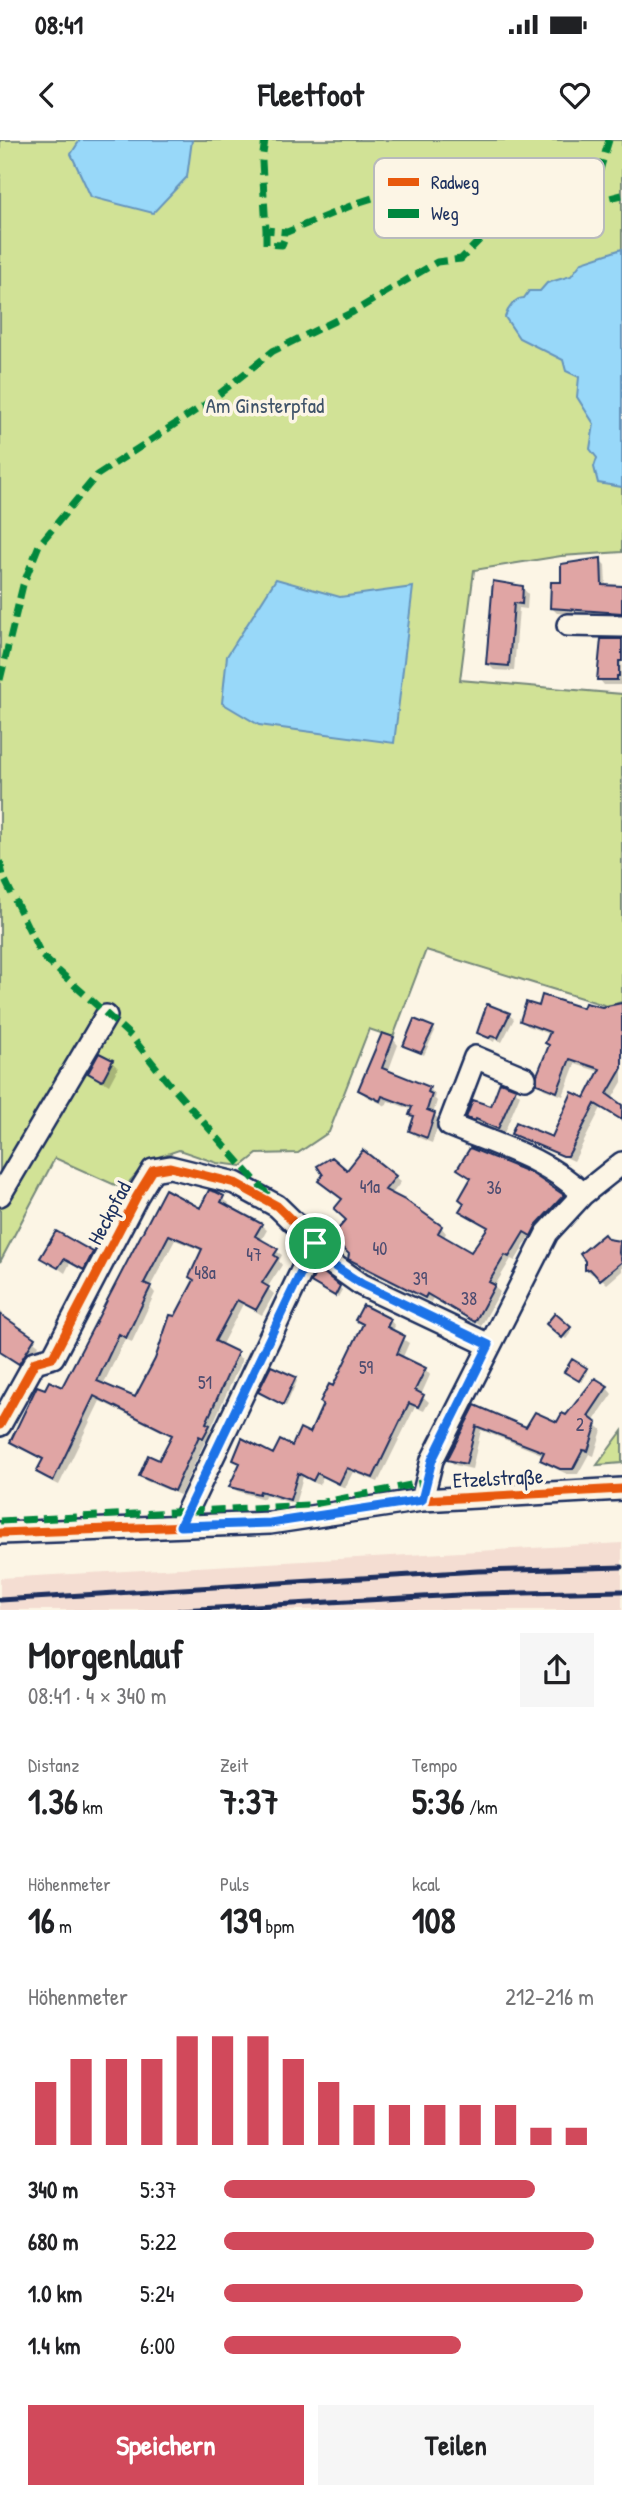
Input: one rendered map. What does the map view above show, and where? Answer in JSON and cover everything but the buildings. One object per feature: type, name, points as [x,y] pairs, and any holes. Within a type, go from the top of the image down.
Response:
[{"type":"street","points":[[568,625],[622,626]]},
{"type":"street","points":[[0,1195],[106,1016]]},
{"type":"street","points":[[525,1078],[475,1058],[449,1125],[547,1167],[570,1181],[583,1194]]},
{"type":"street","points":[[422,1500],[432,1460],[547,1233],[583,1194],[622,1163]]},
{"type":"street","name":"Heckpfad","points":[[0,1424],[35,1362],[53,1357],[153,1170],[170,1167],[236,1183],[277,1206],[315,1243],[331,1264],[362,1284],[489,1345]]},
{"type":"street","points":[[180,1526],[315,1243]]},
{"type":"street","name":"Etzelstraße","points":[[0,1533],[270,1523],[422,1500],[622,1489]]},
{"type":"shaded area","points":[[622,1543],[622,1610],[0,1610],[0,1578]]},
{"type":"green space","name":"Am Ginsterpfad","points":[[0,140],[622,140],[622,552],[561,556],[474,570],[460,680],[622,694],[622,1002],[607,1006],[426,950],[393,1037],[369,1029],[329,1132],[298,1153],[257,1154],[242,1166],[217,1163],[179,1150],[149,1160],[130,1181],[126,1190],[55,1158],[0,1262]]},
{"type":"green space","points":[[622,1431],[622,1463],[597,1465]]},
{"type":"water","points":[[80,140],[192,140],[187,177],[153,213],[91,197],[71,154]]},
{"type":"water","points":[[622,249],[622,487],[598,483],[594,467],[597,458],[590,449],[594,424],[577,397],[579,377],[566,371],[563,360],[519,338],[505,317],[512,304],[524,298],[529,291],[540,291],[547,283],[571,276],[582,262]]},
{"type":"water","points":[[276,579],[340,597],[413,587],[394,743],[259,725],[222,703],[227,656]]},
{"type":"railway","points":[[0,1600],[478,1571],[622,1567]]},
{"type":"railway","points":[[179,1610],[478,1594],[622,1591]]},
{"type":"marked path","points":[[265,140],[262,161],[266,230],[287,232],[374,198]]},
{"type":"marked path","points":[[604,158],[609,140]]},
{"type":"marked path","points":[[604,200],[622,195]]},
{"type":"marked path","points":[[266,230],[266,244],[282,245],[287,232]]},
{"type":"marked path","points":[[0,680],[23,585],[39,545],[97,475],[209,402],[273,351],[353,312],[437,262],[461,259],[481,238]]},
{"type":"marked path","points":[[0,861],[3,876],[42,956],[132,1037],[167,1081],[268,1195]]},
{"type":"marked path","points":[[0,1521],[309,1505],[426,1482]]},
{"type":"cycle path","points":[[0,1425],[35,1362],[53,1357],[153,1170],[170,1167],[235,1183],[277,1206],[315,1243],[331,1263],[362,1285],[489,1345]]},
{"type":"cycle path","points":[[180,1526],[315,1243]]},
{"type":"cycle path","points":[[0,1533],[270,1523],[422,1500],[622,1489]]},
{"type":"route","points":[[315,1243],[331,1264],[362,1284],[489,1345],[432,1460],[422,1500],[270,1523],[180,1526],[187,1511],[315,1243]]}]
